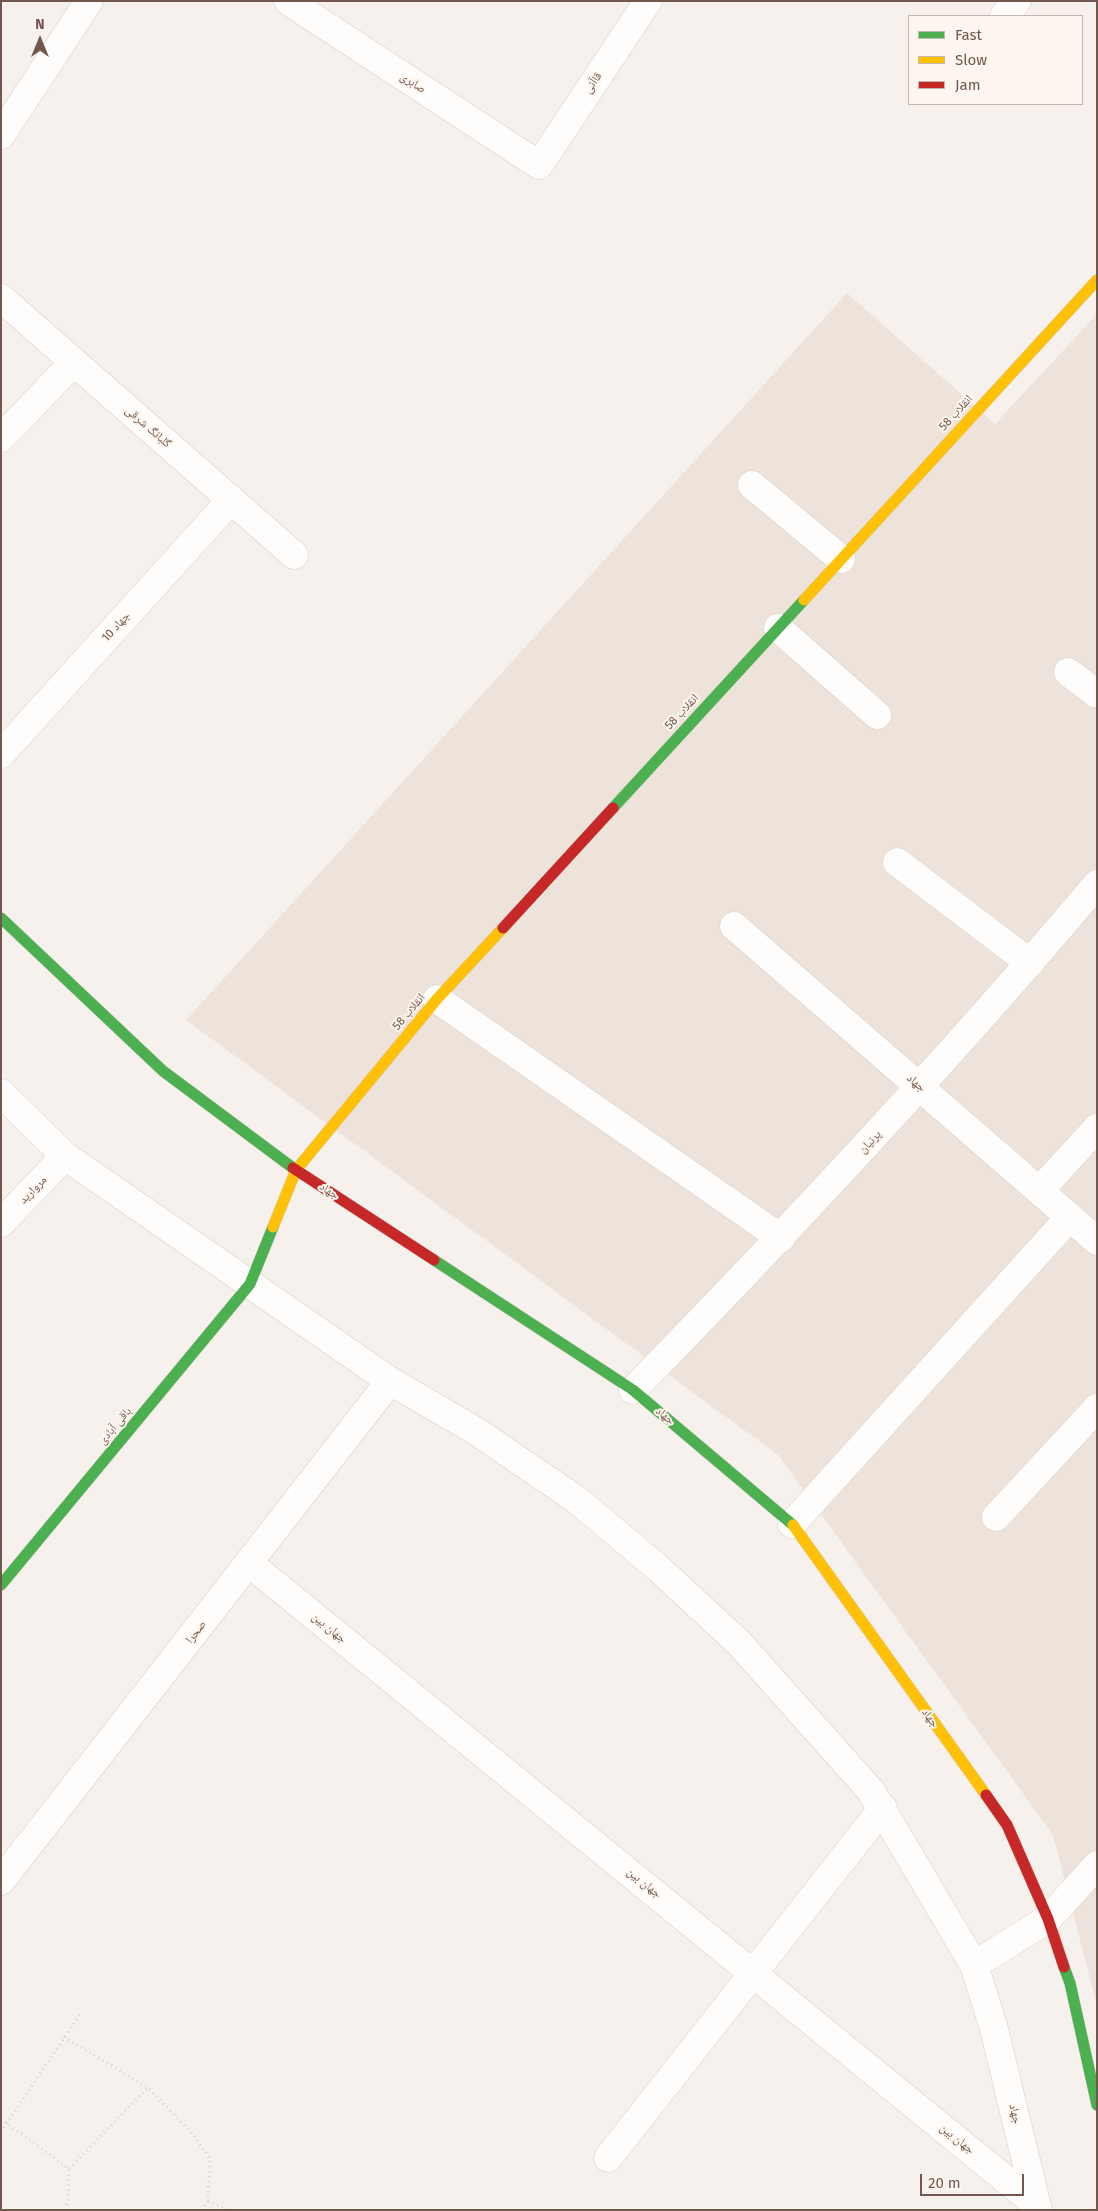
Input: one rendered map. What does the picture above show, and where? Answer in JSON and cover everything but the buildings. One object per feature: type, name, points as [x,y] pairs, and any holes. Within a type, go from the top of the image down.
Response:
[{"type":"street","points":[[1,135],[89,1]]},
{"type":"street","name":"صابری","points":[[288,1],[539,165]]},
{"type":"street","name":"قاآنی","points":[[539,165],[648,1]]},
{"type":"street","points":[[1005,15],[1017,1]]},
{"type":"street","name":"انقلاب 58","points":[[250,1284],[296,1170],[438,999],[1097,280]]},
{"type":"street","name":"گلبانگ شرقی","points":[[1,298],[294,555]]},
{"type":"street","points":[[1,438],[74,362]]},
{"type":"street","points":[[752,485],[841,559]]},
{"type":"street","name":"جهاد 10","points":[[1,754],[231,500]]},
{"type":"street","points":[[778,628],[877,716]]},
{"type":"street","points":[[1068,672],[1097,694]]},
{"type":"street","points":[[898,862],[1030,963]]},
{"type":"street","name":"پرنیان","points":[[634,1390],[921,1087],[1097,884]]},
{"type":"street","name":"جهاد","points":[[1,918],[163,1071],[296,1170],[634,1390],[792,1524],[1007,1825],[1048,1919],[1070,1983],[1097,2105]]},
{"type":"street","name":"جهاد","points":[[734,926],[1097,1242]]},
{"type":"street","points":[[438,999],[780,1238]]},
{"type":"street","name":"جهاد","points":[[1,1093],[65,1156],[390,1382],[476,1431],[569,1495],[658,1568],[740,1644],[871,1790],[974,1965],[993,2026],[1037,2207]]},
{"type":"street","points":[[1039,1191],[1097,1128]]},
{"type":"street","name":"مروارید","points":[[1,1223],[65,1156]]},
{"type":"street","points":[[792,1524],[1069,1218]]},
{"type":"street","name":"باقی آبادی","points":[[1,1585],[250,1284]]},
{"type":"street","name":"صحرا","points":[[1,1882],[390,1382]]},
{"type":"street","points":[[996,1517],[1097,1408]]},
{"type":"street","name":"جهان بین","points":[[249,1563],[752,1972],[1037,2207]]},
{"type":"street","points":[[608,2158],[752,1972],[883,1808]]},
{"type":"street","points":[[974,1965],[1048,1919],[1097,1865]]},
{"type":"path","points":[[1,2132],[81,2013]]},
{"type":"path","points":[[64,2037],[147,2087],[192,2132],[210,2158],[208,2201],[202,2210]]},
{"type":"path","points":[[65,2210],[68,2200],[69,2169],[147,2087]]},
{"type":"path","points":[[1,2119],[69,2169]]},
{"type":"path","points":[[208,2201],[229,2210]]},
{"type":"shaded area","points":[[847,293],[995,424],[1097,314],[1097,2006],[1053,1835],[778,1455],[186,1020]]},
{"type":"traffic: fast","points":[[613,808],[804,600]]},
{"type":"traffic: fast","points":[[1,918],[163,1071],[293,1168]]},
{"type":"traffic: fast","points":[[1,1585],[250,1284],[273,1227]]},
{"type":"traffic: fast","points":[[434,1260],[633,1390],[793,1525]]},
{"type":"traffic: fast","points":[[1064,1967],[1070,1983],[1097,2105]]},
{"type":"traffic: slow","points":[[804,600],[1097,280]]},
{"type":"traffic: slow","points":[[273,1227],[296,1170],[437,999],[503,928]]},
{"type":"traffic: slow","points":[[793,1525],[986,1795]]},
{"type":"traffic: jam","points":[[503,928],[613,808]]},
{"type":"traffic: jam","points":[[293,1168],[434,1260]]},
{"type":"traffic: jam","points":[[986,1795],[1007,1825],[1048,1919],[1064,1967]]}]
